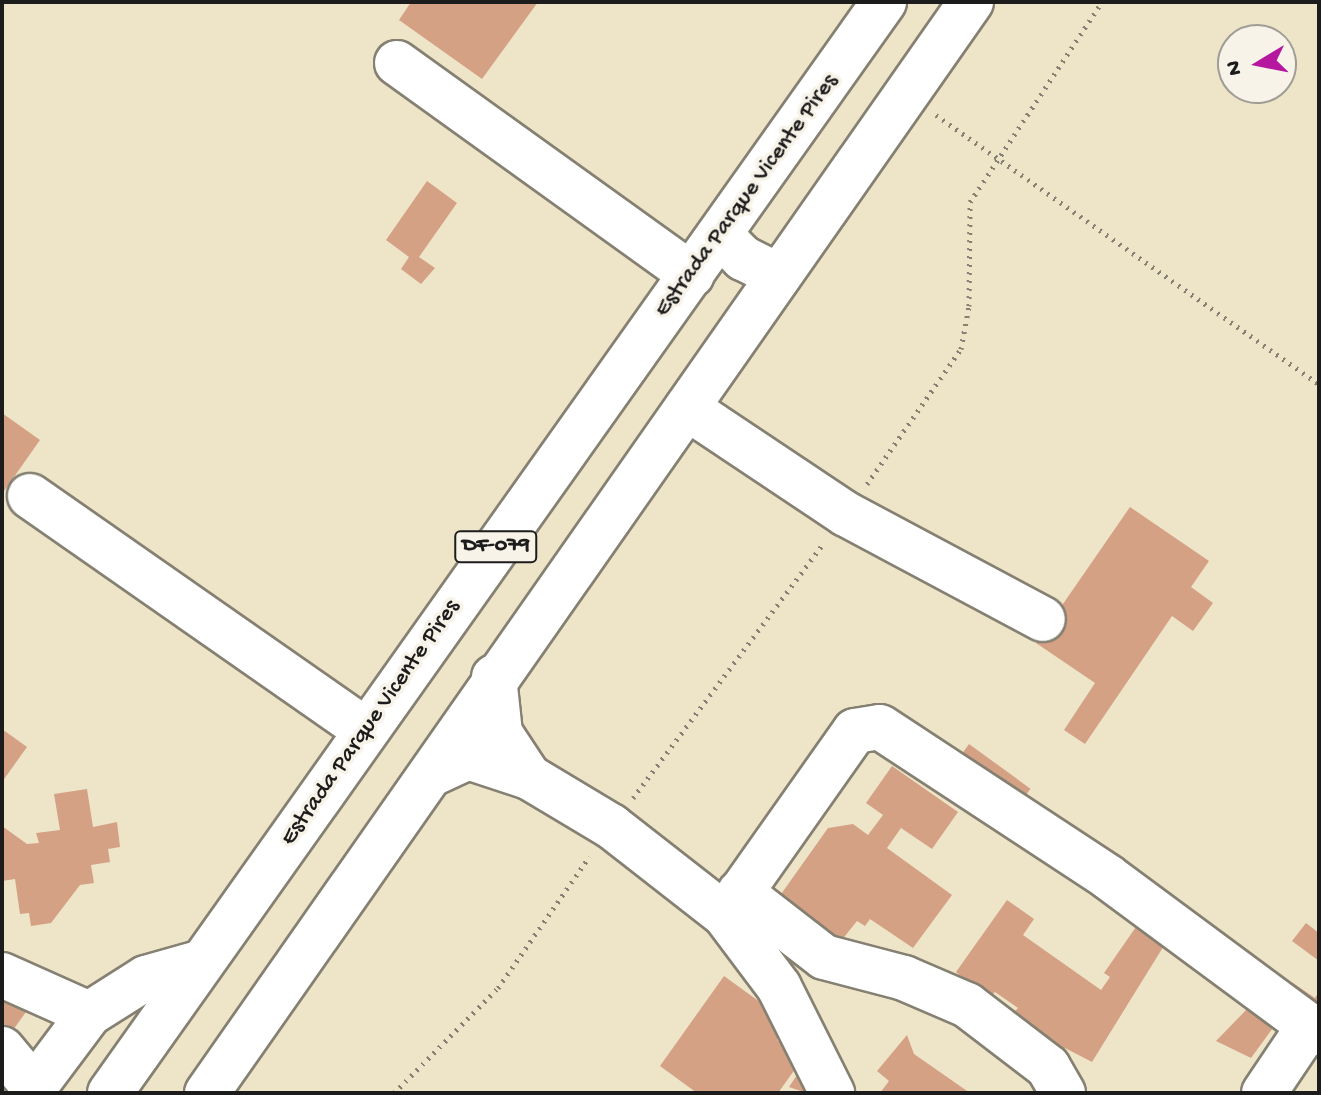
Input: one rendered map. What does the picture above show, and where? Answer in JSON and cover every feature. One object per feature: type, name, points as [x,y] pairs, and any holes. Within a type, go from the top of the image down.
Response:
[{"type":"street","name":"Estrada Parque Vicente Pires","points":[[110,1093],[884,2]]},
{"type":"street","name":"DF-079","points":[[221,1084],[436,772],[494,677],[971,2]]},
{"type":"street","points":[[397,63],[692,275]]},
{"type":"street","points":[[720,235],[743,258],[779,276]]},
{"type":"street","points":[[665,311],[709,323],[727,349]]},
{"type":"street","points":[[687,408],[846,514],[1043,619]]},
{"type":"street","points":[[30,496],[365,730]]},
{"type":"street","points":[[494,677],[500,733],[529,777]]},
{"type":"street","points":[[732,904],[855,731],[880,727],[1108,877],[1314,1030],[1264,1093]]},
{"type":"street","points":[[436,772],[468,757],[529,777],[732,904],[824,957],[967,1005],[1048,1067],[1063,1093]]},
{"type":"street","points":[[732,904],[779,987],[832,1093]]},
{"type":"street","points":[[2,1049],[32,1089],[89,1014],[146,978],[202,962]]},
{"type":"street","points":[[2,975],[89,1014]]},
{"type":"path","points":[[394,1093],[498,988],[611,826],[846,514],[961,349],[970,202],[997,154],[1102,2]]},
{"type":"path","points":[[905,95],[997,154],[1319,384]]},
{"type":"building","points":[[411,2],[538,2],[482,79],[399,20]]},
{"type":"building","points":[[427,181],[457,203],[419,257],[435,268],[421,284],[401,269],[409,257],[386,240]]},
{"type":"building","points":[[2,413],[40,440],[2,494]]},
{"type":"building","points":[[1130,507],[1209,561],[1191,587],[1213,603],[1193,631],[1172,616],[1085,744],[1064,730],[1095,683],[1036,643]]},
{"type":"building","points":[[2,729],[27,747],[2,782]]},
{"type":"building","points":[[969,744],[1030,789],[1016,808],[955,763]]},
{"type":"building","points":[[892,766],[958,812],[932,849],[901,828],[887,848],[952,895],[913,948],[870,919],[865,926],[857,921],[841,941],[779,897],[828,828],[853,824],[868,835],[883,815],[866,803]]},
{"type":"building","points":[[87,789],[93,827],[117,822],[120,847],[108,849],[110,862],[91,865],[94,883],[80,885],[51,923],[31,926],[29,913],[20,914],[15,879],[2,881],[2,826],[27,844],[39,843],[36,833],[60,830],[54,794]]},
{"type":"building","points":[[1007,900],[1034,919],[1023,935],[1101,990],[1110,977],[1104,973],[1138,924],[1165,944],[1092,1062],[1065,1048],[1059,1058],[956,972]],"holes":[[[995,992],[1018,1008],[1015,1011],[992,995]]]},
{"type":"building","points":[[1306,923],[1319,933],[1319,961],[1292,941]]},
{"type":"building","points":[[724,976],[789,1023],[777,1040],[803,1058],[778,1093],[697,1093],[660,1066]]},
{"type":"building","points":[[1293,983],[1315,998],[1319,992],[1319,1021],[1284,996]]},
{"type":"building","points":[[2,988],[24,999],[26,1012],[13,1030],[2,1032]]},
{"type":"building","points":[[1247,1009],[1273,1028],[1251,1058],[1216,1041]]},
{"type":"building","points":[[907,1035],[914,1054],[970,1093],[880,1093],[889,1081],[877,1071]]},
{"type":"building","points":[[797,1075],[812,1085],[807,1093],[789,1087]]}]
